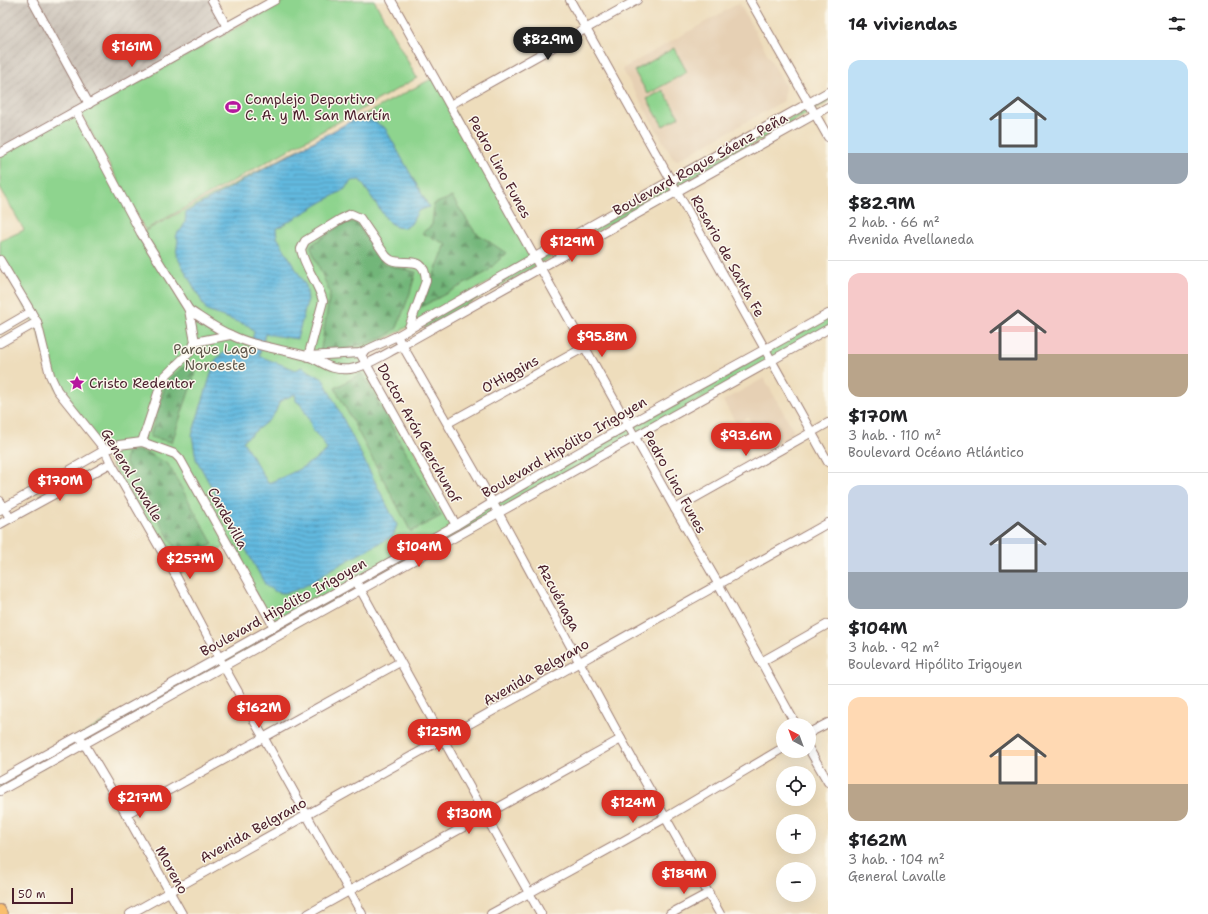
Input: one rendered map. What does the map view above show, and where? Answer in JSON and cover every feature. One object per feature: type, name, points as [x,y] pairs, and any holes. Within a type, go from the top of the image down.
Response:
[{"type":"main road","points":[[0,910],[2,914]]},
{"type":"street","points":[[32,0],[89,104]]},
{"type":"street","points":[[212,0],[227,27]]},
{"type":"street","points":[[0,153],[274,0]]},
{"type":"street","name":"Pedro Lino Funes","points":[[391,0],[792,718]]},
{"type":"street","name":"Rosario de Santa Fe","points":[[570,0],[828,462]]},
{"type":"street","points":[[450,105],[637,0]]},
{"type":"street","points":[[750,0],[828,137]]},
{"type":"street","name":"Boulevard Roque Sáenz Peña","points":[[189,310],[230,335],[269,348],[308,356],[360,353],[408,330],[828,92]]},
{"type":"street","name":"Boulevard Roque Sáenz Peña","points":[[308,356],[332,368],[351,368],[365,364],[403,345],[541,269],[828,108]]},
{"type":"street","points":[[10,518],[1,506],[105,450],[119,445],[142,442],[163,378],[190,352],[195,342],[189,310],[140,233],[76,111]]},
{"type":"street","points":[[308,356],[323,300],[312,273],[302,258],[301,249],[305,241],[352,214],[360,218],[386,256],[392,260],[412,261],[420,265],[426,274],[426,281],[408,330]]},
{"type":"street","name":"General Lavalle","points":[[0,260],[37,322],[50,374],[57,390],[105,450],[362,914]]},
{"type":"street","points":[[0,330],[31,312]]},
{"type":"street","name":"Boulevard Hipólito Irigoyen","points":[[0,791],[222,661],[274,627],[456,525],[628,425],[828,314]]},
{"type":"street","points":[[0,343],[37,322]]},
{"type":"street","name":"Boulevard Hipólito Irigoyen","points":[[0,780],[79,736],[360,590],[828,329]]},
{"type":"street","points":[[195,342],[230,335]]},
{"type":"street","name":"Azcuénaga","points":[[397,336],[493,503],[621,739],[720,914]]},
{"type":"street","name":"O'Higgins","points":[[448,423],[585,347]]},
{"type":"street","name":"Doctor Arón Gerchunof","points":[[360,353],[456,525]]},
{"type":"street","points":[[675,509],[828,423]]},
{"type":"street","name":"Cardevilla","points":[[142,442],[175,454],[180,459],[274,627]]},
{"type":"street","points":[[0,524],[111,463]]},
{"type":"street","name":"Avenida Belgrano","points":[[130,914],[828,523]]},
{"type":"street","points":[[356,581],[541,914]]},
{"type":"street","points":[[761,662],[828,624]]},
{"type":"street","points":[[126,814],[400,662]]},
{"type":"street","points":[[816,730],[828,723]]},
{"type":"street","name":"Moreno","points":[[79,736],[126,814],[182,914]]},
{"type":"street","points":[[308,914],[621,739]]},
{"type":"street","points":[[491,914],[665,818],[776,752]]},
{"type":"street","points":[[814,758],[828,782]]},
{"type":"street","points":[[670,914],[709,893]]},
{"type":"shaded area","points":[[0,0],[212,0],[227,27],[0,153]]},
{"type":"shaded area","points":[[739,3],[785,85],[784,101],[678,160],[673,159],[622,69]]},
{"type":"shaded area","points":[[764,378],[793,429],[791,436],[766,450],[748,417],[736,423],[723,401]]},
{"type":"green space","name":"Complejo Deportivo C. A. y M. San Martín","points":[[286,0],[374,0],[417,78],[145,230],[81,114]]},
{"type":"green space","points":[[674,48],[687,72],[648,94],[634,71]]},
{"type":"green space","name":"Parque Lago Noroeste","points":[[435,77],[535,257],[360,353],[455,524],[828,314],[828,329],[0,791],[0,780],[274,627],[228,545],[176,576],[111,463],[57,390],[39,333],[0,260],[0,241],[24,230],[0,187],[0,153],[76,111],[141,233]]},
{"type":"green space","points":[[663,90],[679,117],[663,126],[647,99]]},
{"type":"green space","points":[[828,97],[828,102],[425,328],[423,324]]},
{"type":"green space","points":[[452,197],[475,232],[506,253],[487,272],[421,307],[446,244],[422,233],[432,225],[434,204]]},
{"type":"green space","points":[[356,222],[383,264],[416,272],[397,328],[385,337],[368,343],[320,355],[330,293],[310,246],[344,223]]},
{"type":"green space","points":[[191,362],[195,362],[197,368],[172,442],[150,437],[166,383],[170,378]]},
{"type":"green space","points":[[362,373],[441,516],[411,532],[335,388]]},
{"type":"green space","points":[[136,451],[149,454],[168,464],[213,544],[183,562],[125,462],[126,453]]},
{"type":"water","points":[[364,114],[366,121],[371,120],[385,128],[429,207],[418,211],[411,224],[405,228],[396,227],[387,220],[360,180],[351,181],[345,189],[276,229],[277,237],[306,286],[308,299],[297,339],[265,334],[259,356],[296,370],[302,367],[323,379],[397,525],[393,536],[330,570],[307,585],[287,593],[275,591],[266,586],[196,459],[192,435],[215,361],[222,354],[230,351],[249,353],[254,332],[249,326],[207,311],[176,255],[178,239],[176,237],[185,223],[186,212]],"holes":[[[295,394],[296,401],[301,405],[309,419],[313,431],[322,440],[327,450],[299,469],[268,483],[243,441],[269,420],[275,413],[280,401]]]},
{"type":"place","name":"Complejo Deportivo C. A. y M. San Martín","points":[[233,107]]},
{"type":"place","name":"Cristo Redentor","points":[[77,383]]}]
